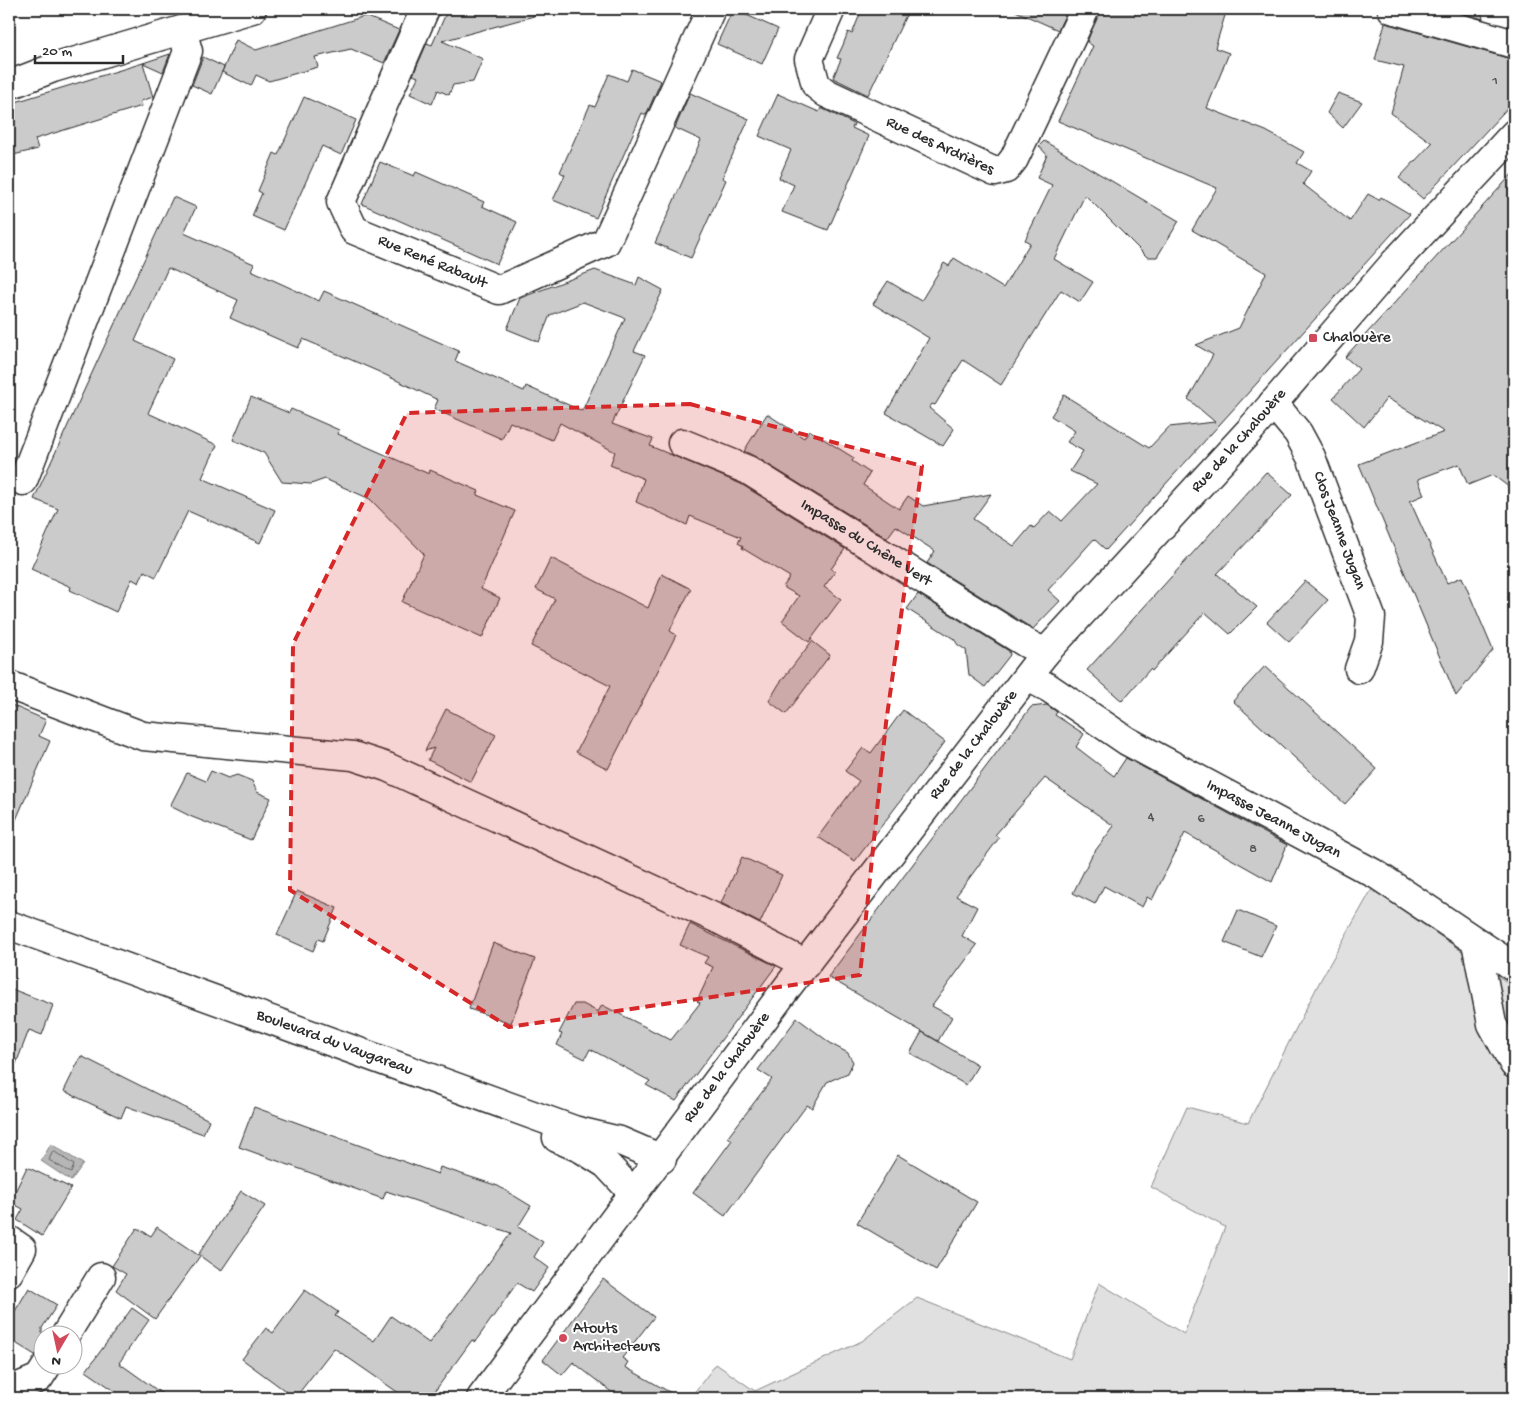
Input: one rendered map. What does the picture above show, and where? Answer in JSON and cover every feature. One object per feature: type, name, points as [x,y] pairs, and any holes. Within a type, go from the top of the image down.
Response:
[{"type":"street","points":[[9,85],[53,68],[182,30],[217,14],[252,9]]},
{"type":"street","name":"Rue René Rabault","points":[[425,9],[341,202],[354,230],[499,290],[606,242],[711,9]]},
{"type":"street","name":"Rue des Ardrières","points":[[832,9],[809,59],[816,85],[826,93],[995,172],[1006,169],[1014,159],[1084,9]]},
{"type":"street","points":[[1392,9],[1514,44]]},
{"type":"street","points":[[23,481],[188,50],[182,30]]},
{"type":"street","points":[[9,63],[53,68]]},
{"type":"street","name":"Rue de la Chalouère","points":[[481,1398],[662,1159],[677,1134],[1005,703],[1046,653],[1273,403],[1395,262],[1514,134]]},
{"type":"street","name":"Clos Jeanne Jugan","points":[[1273,403],[1298,433],[1311,457],[1371,617],[1369,641],[1359,669]]},
{"type":"street","name":"Impasse du Chêne Vert","points":[[682,443],[748,470],[1026,643],[1046,653]]},
{"type":"street","name":"Impasse Jeanne Jugan","points":[[1028,677],[1049,688],[1127,741],[1377,875],[1514,967]]},
{"type":"street","points":[[9,685],[143,736],[353,756],[387,767],[720,920],[806,964]]},
{"type":"street","name":"Boulevard du Vaugareau","points":[[9,925],[574,1130],[642,1148],[662,1159]]},
{"type":"street","name":"Boulevard du Vaugareau","points":[[9,937],[547,1134],[582,1149],[606,1164],[634,1194]]},
{"type":"street","points":[[1476,942],[1492,1024],[1514,1064]]},
{"type":"street","points":[[9,1240],[22,1249],[9,1272]]},
{"type":"street","points":[[72,1324],[101,1277]]},
{"type":"street","points":[[9,1391],[39,1378],[42,1374]]},
{"type":"highlighted area","points":[[690,404],[922,466],[886,723],[860,975],[509,1027],[290,890],[293,644],[407,413]]},
{"type":"shaded area","points":[[1372,889],[1514,987],[1514,1398],[690,1398],[716,1364],[755,1391],[862,1341],[917,1298],[1070,1359],[1099,1283],[1184,1334],[1225,1227],[1151,1187],[1187,1107],[1248,1123],[1320,981]]},
{"type":"water","points":[[51,1144],[83,1164],[71,1181],[41,1161]]},
{"type":"building","points":[[448,9],[533,9],[534,16],[442,41],[483,59],[473,82],[453,85],[449,95],[438,90],[432,104],[410,94],[418,77],[413,75],[427,43],[432,45]]},
{"type":"building","points":[[733,9],[778,29],[762,64],[717,44]]},
{"type":"building","points":[[862,9],[909,9],[868,95],[833,78],[841,59],[837,58],[848,32],[852,34]]},
{"type":"building","points":[[1011,9],[1068,9],[1058,30]]},
{"type":"building","points":[[1100,9],[1227,9],[1215,48],[1229,53],[1207,108],[1266,131],[1304,152],[1297,163],[1311,171],[1303,184],[1350,221],[1368,194],[1379,200],[1381,197],[1410,214],[1106,550],[1094,539],[1048,590],[1060,601],[1033,629],[927,563],[935,551],[896,526],[887,538],[744,451],[767,414],[804,438],[809,430],[854,458],[852,461],[870,473],[863,485],[899,509],[908,496],[923,506],[991,494],[973,519],[1014,546],[1031,526],[1034,528],[1050,511],[1062,521],[1097,484],[1070,471],[1083,451],[1067,442],[1075,431],[1051,416],[1064,395],[1149,448],[1169,427],[1215,422],[1188,399],[1213,355],[1196,345],[1239,328],[1266,273],[1192,230],[1217,188],[1058,121],[1093,46],[1087,42]]},
{"type":"building","points":[[1448,9],[1481,9],[1483,19]]},
{"type":"building","points":[[365,16],[399,30],[384,63],[351,49],[315,57],[318,67],[269,81],[256,75],[251,86],[222,72],[236,40],[256,50]]},
{"type":"building","points":[[1385,23],[1514,60],[1514,101],[1423,199],[1399,178],[1432,143],[1391,113],[1404,67],[1375,60]]},
{"type":"building","points":[[170,54],[163,72],[143,63]]},
{"type":"building","points":[[203,57],[224,67],[212,94],[192,85]]},
{"type":"building","points":[[143,63],[153,97],[141,101],[142,106],[35,139],[38,149],[9,156],[9,104]]},
{"type":"building","points":[[632,69],[661,81],[646,115],[642,113],[596,218],[553,200],[565,175],[560,172],[590,105],[595,107],[609,74],[627,81]]},
{"type":"building","points":[[690,93],[749,119],[722,178],[726,180],[691,258],[655,243],[701,140],[675,128]]},
{"type":"building","points":[[1338,93],[1362,102],[1343,128],[1327,113]]},
{"type":"building","points":[[778,94],[819,112],[821,108],[854,124],[852,128],[869,136],[828,230],[782,212],[794,185],[779,178],[791,150],[759,136]]},
{"type":"building","points":[[304,97],[356,120],[341,155],[322,146],[284,230],[252,216],[262,193],[258,191],[274,153],[278,155]]},
{"type":"building","points":[[1044,141],[1179,221],[1157,257],[1147,257],[1085,195],[1054,259],[1093,282],[1080,302],[1061,290],[1001,385],[963,360],[935,405],[932,404],[929,408],[954,429],[943,446],[886,413],[929,338],[873,304],[888,281],[921,301],[944,263],[949,266],[954,258],[1003,288],[1030,243],[1025,240],[1052,185],[1037,178],[1047,155],[1039,146]]},
{"type":"building","points":[[380,162],[414,176],[416,172],[484,202],[482,206],[517,222],[497,264],[362,204]]},
{"type":"building","points":[[1514,172],[1514,491],[1493,475],[1468,485],[1459,464],[1418,479],[1424,495],[1410,501],[1447,583],[1462,577],[1493,650],[1456,696],[1359,464],[1444,432],[1387,398],[1364,427],[1333,398],[1359,369],[1345,357]]},
{"type":"building","points":[[173,197],[196,207],[184,233],[254,264],[251,270],[319,301],[324,291],[459,351],[455,361],[524,391],[526,386],[582,411],[625,318],[583,302],[550,315],[539,342],[507,329],[520,298],[595,270],[636,285],[639,277],[663,290],[634,351],[645,355],[612,424],[653,439],[650,446],[741,484],[845,549],[831,569],[835,572],[824,587],[841,599],[809,642],[782,621],[799,596],[783,587],[790,577],[742,548],[743,546],[738,543],[741,537],[690,516],[687,525],[636,502],[644,479],[610,465],[615,452],[560,423],[552,440],[510,422],[502,439],[434,409],[438,400],[377,371],[303,339],[298,348],[230,318],[238,300],[168,268],[135,341],[173,359],[148,413],[217,445],[202,478],[275,510],[260,543],[188,511],[156,577],[144,571],[139,583],[132,579],[116,612],[70,590],[71,587],[31,569],[58,509],[34,499]]},
{"type":"building","points":[[251,397],[289,413],[291,409],[339,430],[338,434],[429,474],[430,470],[479,491],[477,495],[515,511],[481,589],[500,598],[482,638],[402,602],[424,554],[370,499],[325,479],[311,484],[282,482],[264,453],[233,440]]},
{"type":"building","points":[[1266,472],[1292,495],[1217,574],[1257,607],[1230,634],[1205,612],[1122,701],[1087,670]]},
{"type":"building","points":[[551,558],[648,608],[662,574],[691,589],[670,631],[676,635],[608,769],[576,752],[610,686],[531,646],[555,599],[536,589]]},
{"type":"building","points":[[1305,581],[1328,600],[1289,642],[1267,622]]},
{"type":"building","points":[[918,594],[1009,651],[1010,655],[985,687],[969,675],[966,650],[958,645],[954,639],[907,609]]},
{"type":"building","points":[[812,641],[830,655],[786,714],[769,701],[779,684]]},
{"type":"building","points":[[1265,666],[1377,769],[1345,804],[1233,701]]},
{"type":"building","points":[[9,704],[46,720],[39,736],[50,741],[9,836]]},
{"type":"building","points":[[1047,705],[1057,712],[1055,715],[1084,734],[1076,747],[1114,776],[1126,758],[1287,845],[1272,882],[1185,833],[1152,900],[1147,897],[1142,907],[1104,886],[1095,904],[1073,893],[1092,855],[1114,826],[1045,778],[995,835],[999,838],[956,896],[977,907],[962,936],[977,945],[932,1006],[952,1017],[938,1041],[828,977],[1031,707]]},
{"type":"building","points":[[446,709],[496,735],[471,782],[428,760],[434,748],[425,751]]},
{"type":"building","points":[[903,710],[945,742],[855,861],[818,837],[859,781],[845,771],[863,748],[871,753]]},
{"type":"building","points":[[211,771],[228,778],[237,775],[252,781],[257,792],[271,798],[251,840],[192,817],[170,806],[187,773],[206,781]]},
{"type":"building","points":[[742,857],[782,875],[760,923],[721,903]]},
{"type":"building","points":[[297,891],[337,908],[323,941],[318,939],[313,951],[277,935]]},
{"type":"building","points":[[1238,910],[1276,926],[1261,957],[1224,942]]},
{"type":"building","points":[[690,924],[776,966],[676,1101],[646,1085],[650,1081],[590,1049],[585,1059],[557,1045],[562,1034],[559,1033],[574,1004],[583,1004],[598,1012],[602,1005],[671,1040],[700,1003],[697,1001],[713,967],[704,963],[708,957],[680,945]]},
{"type":"building","points":[[493,943],[535,959],[511,1023],[469,1009]]},
{"type":"building","points":[[9,988],[53,1005],[42,1035],[29,1030],[11,1077],[9,1076]]},
{"type":"building","points":[[797,1018],[833,1045],[848,1053],[853,1062],[848,1073],[827,1082],[812,1108],[807,1105],[725,1216],[693,1193],[732,1140],[728,1137],[772,1079],[758,1070]]},
{"type":"building","points":[[922,1032],[978,1065],[966,1085],[910,1053]]},
{"type":"building","points":[[81,1056],[209,1120],[203,1134],[126,1106],[121,1118],[64,1091]]},
{"type":"building","points":[[254,1107],[438,1174],[440,1167],[498,1186],[531,1206],[518,1227],[543,1242],[534,1257],[549,1268],[532,1292],[517,1283],[475,1342],[472,1340],[430,1398],[406,1398],[334,1348],[295,1398],[242,1359],[266,1328],[273,1333],[305,1290],[338,1312],[335,1316],[374,1341],[391,1316],[429,1343],[511,1233],[386,1191],[383,1199],[239,1147]]},
{"type":"building","points":[[898,1155],[977,1202],[936,1270],[857,1223]]},
{"type":"building","points":[[27,1167],[71,1188],[42,1236],[17,1220],[23,1209],[10,1202]]},
{"type":"building","points":[[241,1191],[265,1206],[221,1271],[200,1256],[155,1319],[116,1290],[126,1274],[112,1266],[137,1228],[151,1236],[157,1227],[198,1255]]},
{"type":"building","points":[[603,1279],[654,1317],[622,1358],[628,1362],[625,1367],[680,1398],[619,1398],[573,1362],[562,1375],[543,1360]]},
{"type":"building","points":[[29,1288],[57,1305],[45,1324],[32,1324],[32,1353],[9,1339],[9,1321]]},
{"type":"building","points":[[132,1308],[149,1320],[119,1363],[168,1398],[125,1398],[86,1371]]},
{"type":"place","name":"Chalouère","points":[[1313,338]]},
{"type":"place","name":"Atouts Architecteurs","points":[[563,1338]]}]
